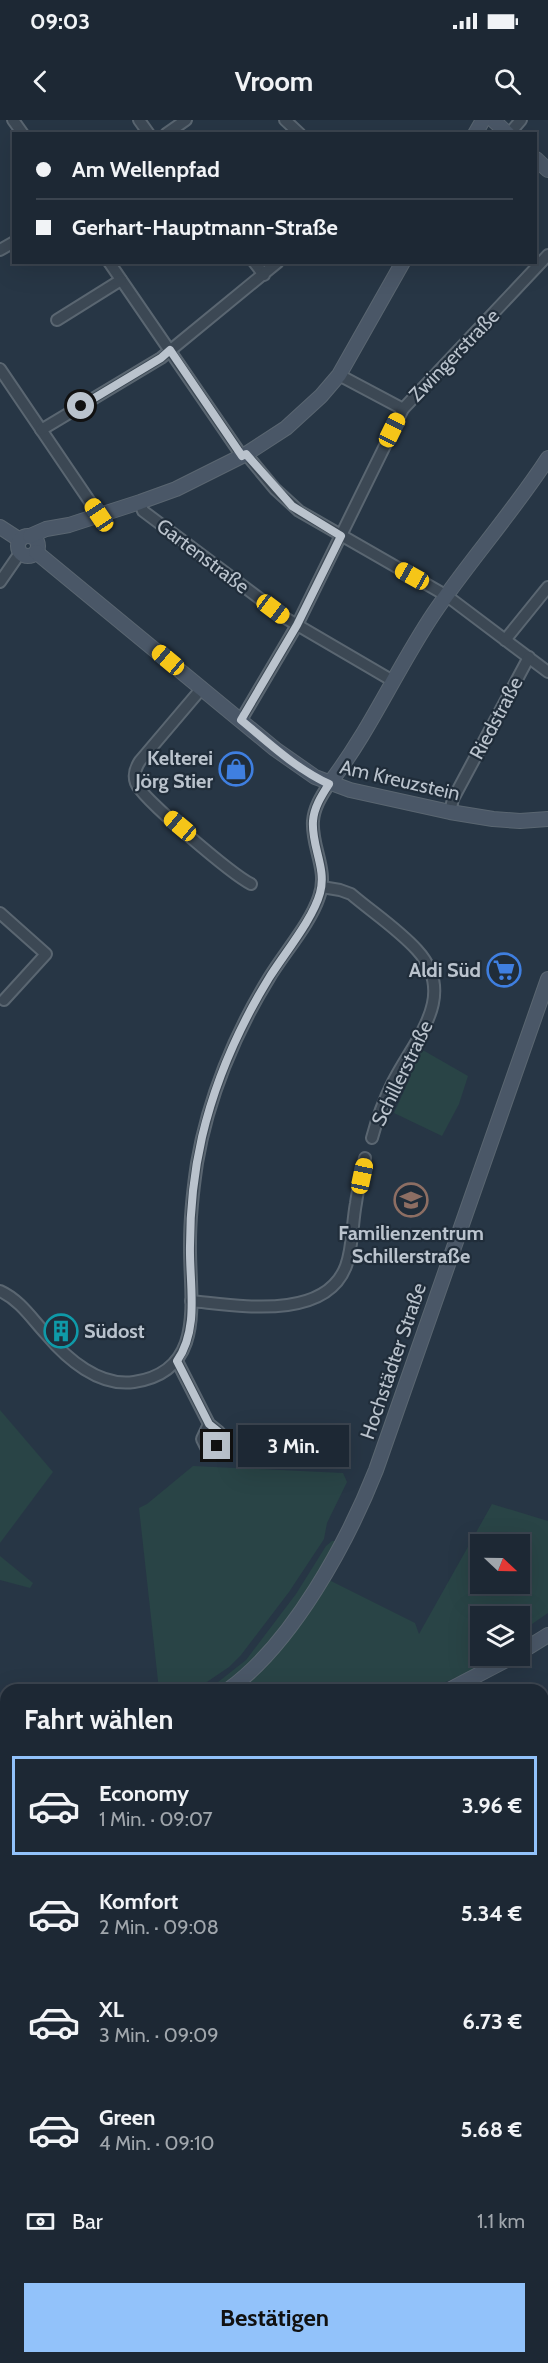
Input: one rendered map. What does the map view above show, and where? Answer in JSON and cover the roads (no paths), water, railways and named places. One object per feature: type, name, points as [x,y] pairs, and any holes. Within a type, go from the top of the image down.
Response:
[{"type":"street","points":[[169,132],[186,120]]},
{"type":"street","points":[[285,120],[298,132]]},
{"type":"street","points":[[493,120],[506,132]]},
{"type":"street","points":[[510,132],[521,120]]},
{"type":"street","name":"Zwingerstraße","points":[[241,720],[297,625],[403,410],[548,255]]},
{"type":"street","points":[[110,264],[244,455],[292,506],[447,596],[548,672]]},
{"type":"street","points":[[256,264],[264,275]]},
{"type":"street","points":[[41,430],[161,358],[276,264]]},
{"type":"street","points":[[0,582],[29,545],[46,529],[99,515],[176,489],[244,455],[296,420],[339,375],[402,264]]},
{"type":"street","points":[[57,320],[121,280]]},
{"type":"street","points":[[0,369],[99,515]]},
{"type":"street","points":[[339,375],[403,410]]},
{"type":"street","points":[[0,1291],[20,1304],[67,1356],[100,1377],[117,1382],[134,1382],[157,1375],[177,1361],[188,1339],[191,1301],[190,1245],[195,1182],[210,1108],[246,1018],[317,902],[322,887],[321,863],[315,843],[313,820],[317,804],[434,613],[514,509],[548,458]]},
{"type":"street","name":"Gartenstraße","points":[[140,502],[143,511],[297,625],[393,681]]},
{"type":"street","name":"Am Kreuzstein","points":[[0,527],[29,545],[289,760],[315,777],[329,784],[450,812],[504,820],[548,819]]},
{"type":"street","points":[[505,640],[548,587]]},
{"type":"street","name":"Riedstraße","points":[[450,812],[453,799],[529,657]]},
{"type":"street","points":[[202,688],[140,760],[135,772],[136,783],[147,798],[251,884]]},
{"type":"street","name":"Schillerstraße","points":[[322,887],[346,892],[391,928],[417,950],[432,978],[434,998],[430,1017],[393,1082],[372,1138]]},
{"type":"street","points":[[0,913],[46,954],[4,1000]]},
{"type":"street","name":"Hochstädter Straße","points":[[235,1684],[255,1667],[308,1600],[336,1555],[359,1511],[382,1453],[548,978]]},
{"type":"street","points":[[191,1301],[253,1306],[283,1305],[305,1301],[333,1286],[343,1273],[348,1260],[356,1203],[366,1158]]},
{"type":"street","points":[[177,1361],[209,1424]]},
{"type":"street","points":[[530,1646],[548,1635]]},
{"type":"street","points":[[460,1684],[495,1666]]},
{"type":"place","name":"Kelterei Jörg Stier","points":[[236,769]]},
{"type":"place","name":"Aldi Süd","points":[[504,970]]},
{"type":"place","name":"Familienzentrum Schillerstraße","points":[[411,1200]]},
{"type":"place","name":"Südost","points":[[61,1331]]}]
